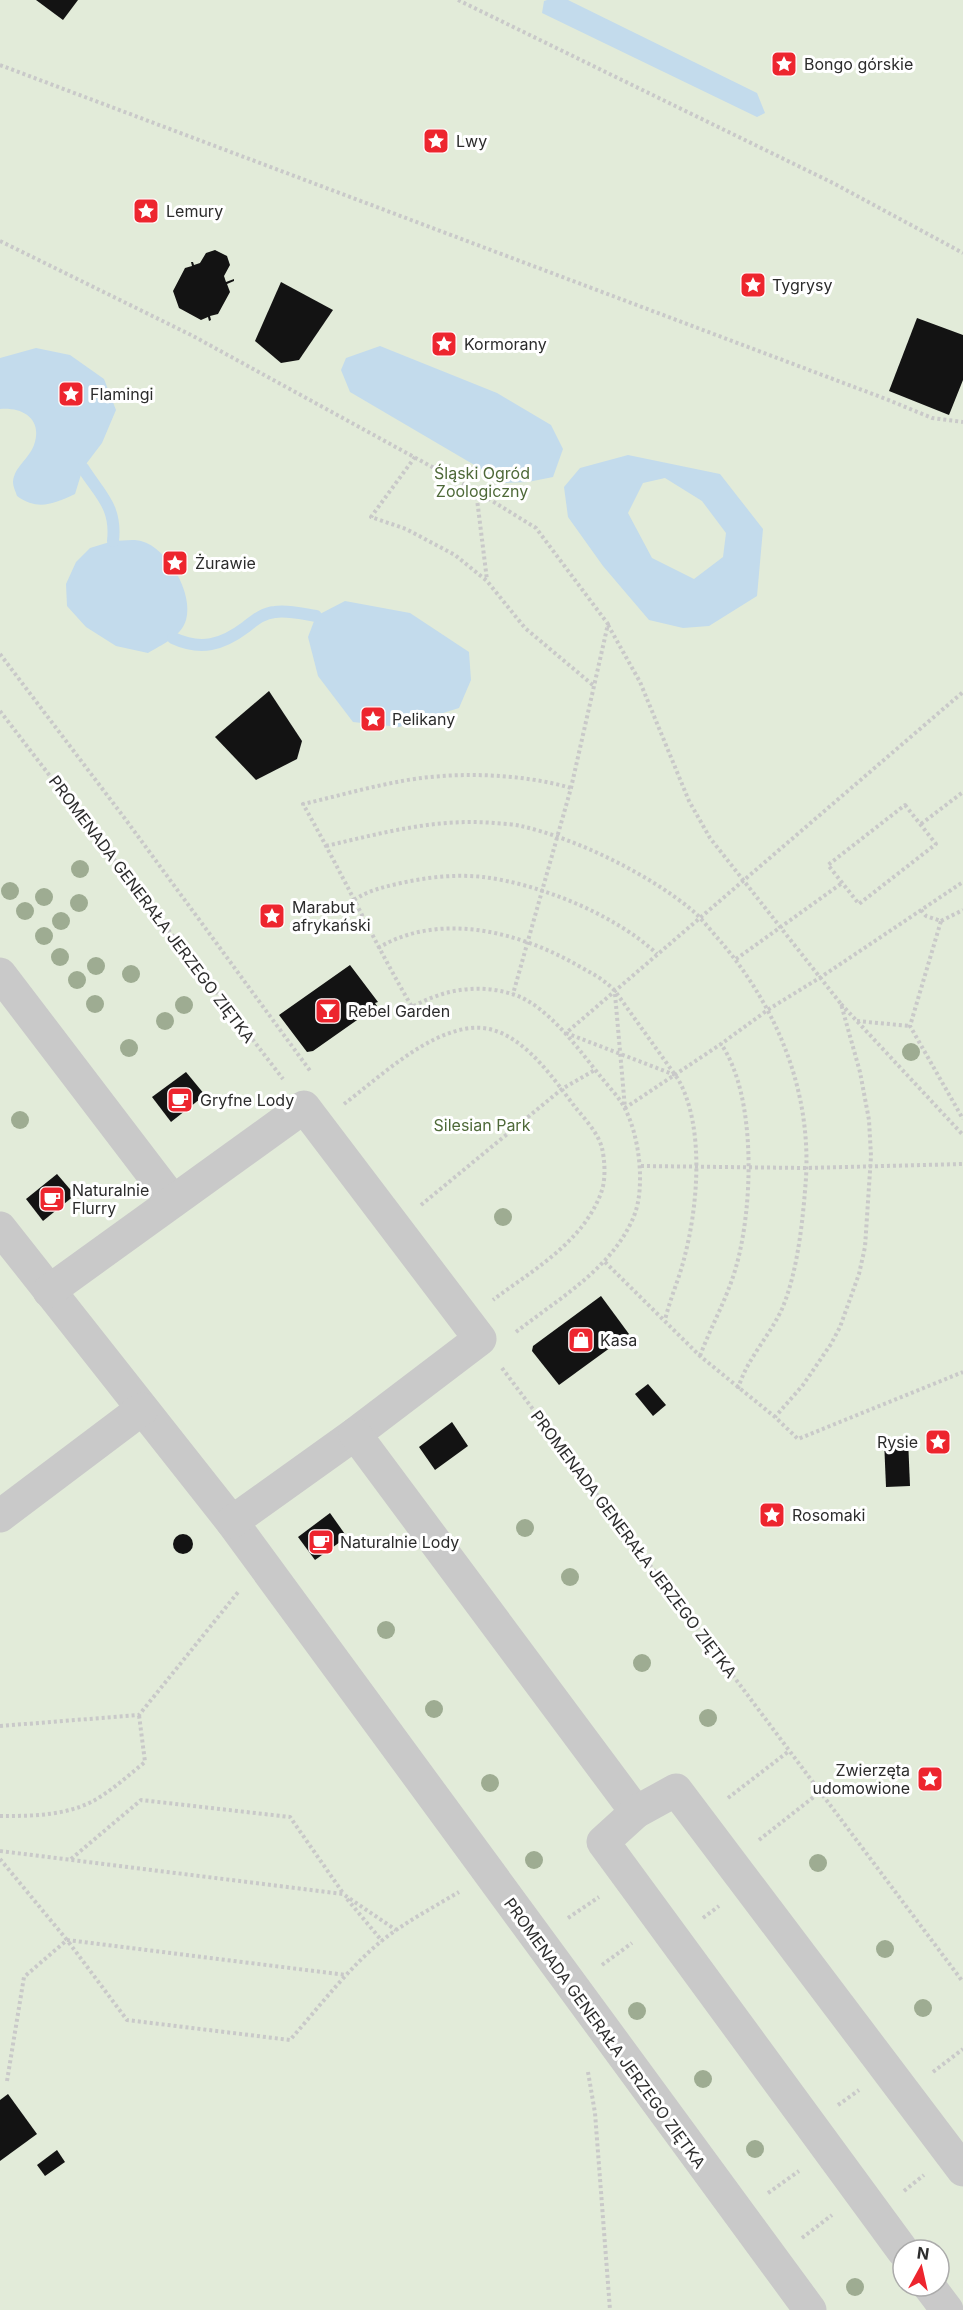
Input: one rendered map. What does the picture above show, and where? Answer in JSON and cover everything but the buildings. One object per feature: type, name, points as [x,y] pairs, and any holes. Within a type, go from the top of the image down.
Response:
[{"type":"street","points":[[0,974],[173,1201]]},
{"type":"street","points":[[0,1228],[50,1291],[173,1201],[313,1104],[395,1227],[479,1337],[355,1434],[232,1522]]},
{"type":"street","name":"PROMENADA GENERAŁA JERZEGO ZIĘTKA","points":[[50,1291],[232,1522],[810,2310]]},
{"type":"street","points":[[0,1516],[142,1409]]},
{"type":"street","points":[[355,1434],[636,1812]]},
{"type":"street","points":[[894,2238],[603,1842],[636,1812],[676,1791],[957,2162]]},
{"type":"path","points":[[458,0],[833,183],[963,253]]},
{"type":"path","points":[[0,65],[932,418],[963,422]]},
{"type":"path","points":[[0,241],[194,336],[476,491],[536,528],[608,624],[650,703],[689,801],[710,838],[841,1004],[963,1135]]},
{"type":"path","points":[[415,457],[371,518],[406,529],[455,555],[487,581],[525,628],[594,686]]},
{"type":"path","points":[[476,491],[487,581]]},
{"type":"path","points":[[513,994],[530,942],[556,837],[571,789],[608,624]]},
{"type":"path","points":[[0,654],[126,820],[313,1104],[445,1034],[472,1028],[495,1030],[534,1055],[595,1133],[602,1147],[604,1167],[602,1191],[592,1213],[567,1244],[479,1337]]},
{"type":"path","points":[[566,1033],[963,692]]},
{"type":"path","name":"PROMENADA GENERAŁA JERZEGO ZIĘTKA","points":[[0,711],[313,1104]]},
{"type":"path","points":[[571,789],[543,780],[472,777],[423,778],[303,804],[378,948],[412,1007],[431,996],[470,988],[513,994],[539,1009],[566,1033],[625,1108]]},
{"type":"path","points":[[921,824],[963,792]]},
{"type":"path","points":[[905,805],[936,844],[860,904],[842,883],[828,865],[905,805]]},
{"type":"path","points":[[326,846],[407,827],[449,822],[471,821],[520,825],[592,851],[631,869],[678,900],[700,918],[736,960],[769,1009],[790,1059],[806,1136],[806,1168],[796,1254],[782,1307],[767,1337],[742,1375],[738,1389]]},
{"type":"path","points":[[354,900],[367,891],[421,878],[460,875],[503,880],[543,892],[598,914],[642,941],[657,954]]},
{"type":"path","points":[[625,1108],[769,1009],[963,882]]},
{"type":"path","points":[[736,960],[842,883]]},
{"type":"path","points":[[921,910],[926,916],[941,921],[963,910]]},
{"type":"path","points":[[941,921],[910,1026],[963,1119]]},
{"type":"path","points":[[378,948],[389,941],[406,936],[452,929],[483,930],[530,942],[604,980],[615,991],[684,1089],[692,1116],[696,1167],[690,1234],[665,1320]]},
{"type":"path","points":[[479,1337],[605,1262],[634,1215],[641,1166],[625,1108],[615,991]]},
{"type":"path","points":[[775,1417],[803,1384],[840,1327],[859,1274],[865,1247],[871,1168],[869,1120],[841,1004]]},
{"type":"path","points":[[857,1021],[910,1026]]},
{"type":"path","points":[[566,1033],[675,1075]]},
{"type":"path","points":[[700,1356],[720,1314],[736,1268],[744,1225],[749,1168],[738,1082],[721,1044]]},
{"type":"path","points":[[395,1227],[561,1089],[595,1070]]},
{"type":"path","points":[[641,1166],[871,1168],[963,1164]]},
{"type":"path","points":[[605,1262],[700,1356],[775,1417],[798,1439],[963,1372]]},
{"type":"path","name":"PROMENADA GENERAŁA JERZEGO ZIĘTKA","points":[[479,1337],[963,1982]]},
{"type":"path","points":[[0,1816],[33,1816],[70,1810],[99,1797],[145,1762],[139,1715],[262,1563]]},
{"type":"path","points":[[0,1726],[139,1715]]},
{"type":"path","points":[[698,1820],[789,1751]]},
{"type":"path","points":[[573,1987],[667,1931],[738,1874],[820,1792]]},
{"type":"path","points":[[70,1859],[141,1800],[290,1817],[343,1894],[382,1941]]},
{"type":"path","points":[[0,1851],[343,1894],[396,1930]]},
{"type":"path","points":[[0,1859],[127,2020],[290,2040],[347,1976],[382,1941],[396,1930],[489,1874]]},
{"type":"path","points":[[538,1939],[628,1877]]},
{"type":"path","points":[[7,2081],[24,1977],[66,1940],[347,1976]]},
{"type":"path","points":[[598,2021],[584,2047],[595,2113],[610,2310]]},
{"type":"path","points":[[738,2214],[820,2138],[886,2069]]},
{"type":"path","points":[[773,2260],[868,2203],[957,2162]]},
{"type":"green space","name":"Silesian Park","points":[[0,0],[963,0],[963,2310],[0,2310]]},
{"type":"water","points":[[568,0],[757,93],[765,113],[757,117],[542,13],[544,1]]},
{"type":"water","points":[[380,346],[497,393],[551,425],[563,449],[553,477],[528,482],[505,483],[350,392],[341,370],[346,358]]},
{"type":"water","points":[[36,348],[70,355],[104,379],[116,410],[102,443],[83,468],[75,494],[60,501],[39,505],[17,496],[13,484],[16,472],[34,445],[36,428],[29,416],[16,410],[0,409],[0,358]]},
{"type":"water","points":[[628,455],[720,474],[763,529],[757,596],[709,626],[683,628],[649,620],[603,566],[568,517],[564,487],[580,468]],"holes":[[[665,478],[702,501],[726,533],[723,557],[694,579],[652,558],[628,513],[643,483]]]},
{"type":"water","points":[[138,540],[151,545],[169,562],[182,585],[187,609],[183,626],[170,640],[148,653],[116,646],[86,627],[67,606],[66,584],[76,562],[90,548],[113,541]]},
{"type":"water","points":[[345,601],[410,613],[469,652],[471,680],[459,708],[399,727],[353,722],[318,676],[308,637],[316,616]]},
{"type":"waterway","points":[[83,468],[106,501],[114,529],[113,541]]},
{"type":"waterway","points":[[173,638],[193,644],[211,644],[228,638],[267,614],[290,612],[316,616]]},
{"type":"place","name":"Bongo górskie","points":[[784,64]]},
{"type":"place","name":"Lwy","points":[[436,141]]},
{"type":"place","name":"Lemury","points":[[146,211]]},
{"type":"place","name":"Tygrysy","points":[[753,285]]},
{"type":"place","name":"Kormorany","points":[[444,344]]},
{"type":"place","name":"Flamingi","points":[[71,394]]},
{"type":"place","name":"Żurawie","points":[[175,563]]},
{"type":"place","name":"Pelikany","points":[[373,719]]},
{"type":"place","name":"Marabut afrykański","points":[[272,916]]},
{"type":"place","name":"Rebel Garden","points":[[328,1011]]},
{"type":"place","name":"Gryfne Lody","points":[[180,1100]]},
{"type":"place","name":"Naturalnie Flurry","points":[[52,1199]]},
{"type":"place","name":"Kasa","points":[[581,1340]]},
{"type":"place","name":"Rysie","points":[[938,1442]]},
{"type":"place","name":"Rosomaki","points":[[772,1515]]},
{"type":"place","name":"Naturalnie Lody","points":[[321,1542]]},
{"type":"place","name":"Zwierzęta udomowione","points":[[930,1779]]},
{"type":"park label","name":"Śląski Ogród Zoologiczny","points":[[482,482]]}]
